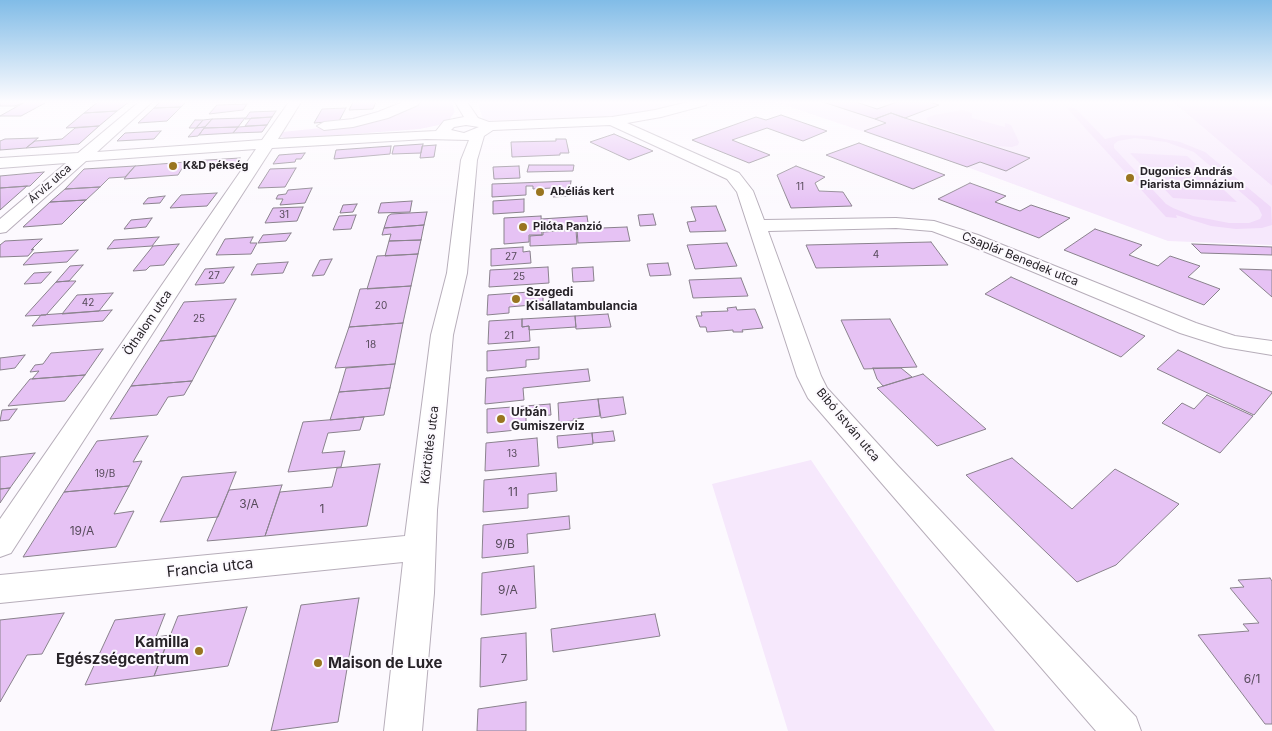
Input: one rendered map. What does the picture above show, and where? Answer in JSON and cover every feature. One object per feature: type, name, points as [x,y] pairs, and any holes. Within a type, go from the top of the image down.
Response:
[{"type":"street","name":"Árvíz utca","points":[[0,228],[106,136]]},
{"type":"street","points":[[0,164],[271,136]]},
{"type":"street","name":"Öthalom utca","points":[[0,544],[272,136]]},
{"type":"street","points":[[284,136],[384,136]]},
{"type":"street","points":[[456,136],[463,144],[469,160]]},
{"type":"street","name":"Körtöltés utca","points":[[403,731],[442,335],[457,273],[469,160],[477,136]]},
{"type":"street","name":"Bibó István utca","points":[[644,136],[733,176],[744,191],[809,376],[817,392],[1122,731]]},
{"type":"street","name":"Csaplár Benedek utca","points":[[757,226],[896,223],[934,226],[980,242],[1188,328],[1232,342],[1272,348]]},
{"type":"street","name":"Francia utca","points":[[0,589],[420,547]]},
{"type":"shaded area","points":[[280,136],[325,136],[287,139]]},
{"type":"shaded area","name":"Dugonics András Piarista Gimnázium","points":[[876,136],[1213,136],[1272,186],[1272,245],[1168,241],[967,167]]},
{"type":"shaded area","points":[[967,136],[1016,136],[1019,142],[1018,145],[1012,147],[997,146]]},
{"type":"shaded area","points":[[1092,136],[1102,136],[1105,139],[1117,136],[1150,136],[1180,142],[1205,152],[1271,207],[1272,225],[1262,228],[1236,229],[1211,226],[1176,215],[1177,218],[1166,217]],"holes":[[[1135,138],[1166,142],[1194,152],[1258,207],[1262,215],[1260,219],[1249,223],[1229,223],[1193,216],[1173,208],[1166,204],[1114,148],[1114,144],[1118,141]]]},
{"type":"shaded area","points":[[1213,136],[1272,136],[1272,186]]},
{"type":"shaded area","points":[[1130,153],[1187,156],[1237,202],[1173,198]]},
{"type":"shaded area","points":[[811,460],[995,731],[788,731],[712,484]]},
{"type":"building","points":[[65,136],[88,136],[79,144],[26,148],[35,141],[62,139]]},
{"type":"building","points":[[122,136],[157,136],[154,139],[117,141]]},
{"type":"building","points":[[608,136],[619,136],[653,151],[629,160],[590,142]]},
{"type":"building","points":[[703,136],[743,136],[732,140],[770,155],[749,163],[692,140]]},
{"type":"building","points":[[789,136],[815,136],[803,141]]},
{"type":"building","points":[[879,136],[962,136],[1030,158],[1006,171],[980,162],[967,167]]},
{"type":"building","points":[[38,138],[26,148],[0,150],[0,141],[5,139]]},
{"type":"building","points":[[556,139],[566,139],[569,153],[512,157],[511,142],[556,141]]},
{"type":"building","points":[[859,143],[945,175],[913,189],[826,155]]},
{"type":"building","points":[[423,144],[421,153],[392,154],[394,146]]},
{"type":"building","points":[[436,145],[434,157],[420,158],[422,146]]},
{"type":"building","points":[[391,146],[390,154],[334,159],[336,150]]},
{"type":"building","points":[[305,153],[301,159],[296,159],[295,162],[273,164],[279,155]]},
{"type":"building","points":[[240,158],[236,165],[186,168],[191,161]]},
{"type":"building","points":[[186,162],[178,175],[124,179],[135,166]]},
{"type":"building","points":[[529,165],[574,165],[573,171],[527,172]]},
{"type":"building","points":[[135,166],[125,177],[109,178],[100,187],[65,189],[84,169]]},
{"type":"building","points":[[519,166],[520,178],[494,179],[493,167]]},
{"type":"building","points":[[796,166],[825,177],[815,183],[819,191],[843,192],[852,206],[791,208],[777,175]]},
{"type":"building","points":[[296,168],[285,187],[258,188],[270,169]]},
{"type":"building","points":[[44,172],[30,186],[0,188],[0,176]]},
{"type":"building","points":[[571,181],[569,196],[553,197],[552,188],[533,189],[533,186],[526,186],[526,195],[492,197],[492,184]]},
{"type":"building","points":[[970,183],[1006,196],[995,202],[1020,211],[1031,205],[1070,218],[1039,238],[938,199]]},
{"type":"building","points":[[27,186],[0,210],[0,188]]},
{"type":"building","points":[[100,187],[86,200],[50,202],[65,189]]},
{"type":"building","points":[[312,188],[305,203],[280,205],[283,199],[276,199],[278,195],[286,194],[288,190]]},
{"type":"building","points":[[217,193],[207,206],[170,208],[181,195]]},
{"type":"building","points":[[165,196],[160,203],[143,204],[148,198]]},
{"type":"building","points":[[524,199],[524,212],[493,214],[493,201]]},
{"type":"building","points":[[86,200],[62,224],[23,227],[50,202]]},
{"type":"building","points":[[412,201],[410,212],[378,213],[381,203]]},
{"type":"building","points":[[357,204],[353,212],[340,213],[343,205]]},
{"type":"building","points":[[716,206],[726,231],[690,232],[687,222],[696,221],[691,207]]},
{"type":"building","points":[[303,207],[297,221],[265,223],[273,208]]},
{"type":"building","points":[[427,212],[424,225],[384,228],[388,216],[391,214]]},
{"type":"building","points":[[653,214],[656,225],[640,226],[638,215]]},
{"type":"building","points":[[356,215],[351,229],[333,230],[339,216]]},
{"type":"building","name":"Pilóta Panzió","points":[[541,216],[542,235],[529,235],[529,242],[504,244],[504,218]]},
{"type":"building","points":[[587,216],[589,229],[542,231],[541,219]]},
{"type":"building","points":[[152,218],[146,227],[124,229],[131,220]]},
{"type":"building","points":[[424,225],[421,240],[389,241],[391,234],[382,235],[384,228]]},
{"type":"building","points":[[627,227],[630,241],[578,243],[577,229]]},
{"type":"building","points":[[1095,229],[1142,245],[1129,255],[1158,266],[1170,256],[1200,266],[1188,277],[1220,289],[1204,305],[1064,250]]},
{"type":"building","points":[[576,230],[577,244],[530,246],[530,236],[543,235],[543,232]]},
{"type":"building","points":[[291,233],[286,241],[258,243],[263,235]]},
{"type":"building","points":[[159,237],[152,246],[107,249],[114,240]]},
{"type":"building","points":[[253,237],[250,243],[257,243],[251,254],[216,255],[225,239]]},
{"type":"building","points":[[42,239],[28,256],[0,257],[0,245],[5,241]]},
{"type":"building","points":[[421,240],[418,254],[385,256],[389,241]]},
{"type":"building","points":[[931,242],[948,265],[816,268],[806,245]]},
{"type":"building","points":[[727,243],[737,266],[695,269],[687,245]]},
{"type":"building","points":[[179,244],[164,265],[150,266],[146,270],[133,271],[153,246]]},
{"type":"building","points":[[1192,244],[1272,247],[1272,255],[1201,253]]},
{"type":"building","points":[[523,247],[523,252],[530,251],[531,263],[491,266],[491,249]]},
{"type":"building","points":[[78,250],[67,262],[23,265],[34,253]]},
{"type":"building","points":[[418,254],[411,286],[367,289],[377,256]]},
{"type":"building","points":[[332,259],[324,275],[312,276],[320,260]]},
{"type":"building","points":[[288,262],[283,273],[251,275],[257,264]]},
{"type":"building","points":[[668,263],[671,275],[650,276],[647,264]]},
{"type":"building","points":[[83,265],[69,281],[56,282],[70,266]]},
{"type":"building","points":[[234,267],[224,283],[195,285],[205,269]]},
{"type":"building","points":[[548,267],[549,283],[489,287],[490,270]]},
{"type":"building","points":[[593,267],[594,281],[573,282],[572,268]]},
{"type":"building","points":[[1240,269],[1272,270],[1272,297]]},
{"type":"building","points":[[51,272],[41,283],[24,284],[34,273]]},
{"type":"building","points":[[1011,277],[1145,336],[1121,357],[985,294]]},
{"type":"building","points":[[741,278],[748,296],[693,298],[689,280]]},
{"type":"building","points":[[76,281],[46,315],[25,316],[56,282]]},
{"type":"building","points":[[411,286],[403,323],[349,327],[360,289]]},
{"type":"building","name":"Szegedi Kisállatambulancia","points":[[543,291],[543,304],[509,307],[509,313],[487,315],[488,295]]},
{"type":"building","points":[[113,293],[99,311],[62,314],[77,295]]},
{"type":"building","points":[[236,299],[216,336],[160,341],[184,302]]},
{"type":"building","points":[[736,307],[737,310],[755,309],[763,328],[742,330],[743,332],[733,332],[733,330],[707,332],[706,327],[700,327],[696,316],[702,316],[701,312],[728,311],[727,308]]},
{"type":"building","points":[[112,310],[103,321],[32,326],[41,315]]},
{"type":"building","points":[[608,314],[611,327],[576,329],[575,316]]},
{"type":"building","points":[[575,316],[576,327],[529,330],[529,326],[522,327],[522,319]]},
{"type":"building","points":[[522,319],[522,327],[529,326],[530,341],[488,344],[489,321]]},
{"type":"building","points":[[890,319],[917,367],[864,369],[841,320]]},
{"type":"building","points":[[403,323],[395,364],[335,368],[349,327]]},
{"type":"building","points":[[216,336],[192,381],[131,386],[160,341]]},
{"type":"building","points":[[539,347],[539,359],[526,360],[526,367],[487,371],[487,351]]},
{"type":"building","points":[[103,349],[85,375],[32,379],[39,371],[30,372],[35,365],[43,364],[51,353]]},
{"type":"building","points":[[1178,350],[1272,393],[1254,415],[1157,369]]},
{"type":"building","points":[[25,355],[15,368],[0,370],[0,358]]},
{"type":"building","points":[[395,364],[390,388],[339,392],[346,368]]},
{"type":"building","points":[[873,368],[901,368],[912,377],[883,386],[877,379]]},
{"type":"building","points":[[588,369],[590,381],[523,388],[524,400],[485,404],[486,378]]},
{"type":"building","points":[[923,374],[986,429],[937,446],[877,388]]},
{"type":"building","points":[[85,375],[65,401],[8,406],[30,379]]},
{"type":"building","points":[[192,381],[184,395],[168,397],[157,415],[110,419],[131,386]]},
{"type":"building","points":[[390,388],[384,415],[330,420],[339,392]]},
{"type":"building","points":[[1207,395],[1253,416],[1220,453],[1162,423],[1182,403],[1194,409]]},
{"type":"building","points":[[623,397],[626,414],[601,418],[598,399]]},
{"type":"building","points":[[598,399],[600,416],[559,422],[558,403]]},
{"type":"building","points":[[550,404],[551,415],[526,417],[526,429],[487,433],[487,409]]},
{"type":"building","points":[[17,409],[9,420],[0,421],[2,410]]},
{"type":"building","points":[[364,417],[360,430],[328,433],[322,453],[345,451],[341,467],[288,472],[303,422]]},
{"type":"building","points":[[613,431],[615,441],[593,443],[592,433]]},
{"type":"building","points":[[592,433],[593,444],[558,448],[557,436]]},
{"type":"building","points":[[148,436],[133,462],[142,461],[129,486],[64,492],[97,441]]},
{"type":"building","points":[[537,438],[539,466],[485,471],[486,443]]},
{"type":"building","points":[[35,453],[10,488],[0,489],[0,457]]},
{"type":"building","points":[[1012,458],[1072,509],[1115,469],[1179,504],[1116,565],[1077,582],[966,475]]},
{"type":"building","points":[[380,464],[367,526],[265,536],[280,492],[332,487],[337,468]]},
{"type":"building","points":[[236,472],[218,517],[160,522],[182,477]]},
{"type":"building","points":[[556,473],[557,491],[528,494],[528,508],[483,512],[484,480]]},
{"type":"building","points":[[282,485],[265,536],[207,541],[229,490]]},
{"type":"building","points":[[129,486],[114,514],[134,511],[116,547],[23,557],[64,492]]},
{"type":"building","points":[[10,488],[0,503],[0,489]]},
{"type":"building","points":[[569,516],[570,529],[527,534],[528,553],[482,558],[483,525]]},
{"type":"building","points":[[534,566],[536,608],[481,615],[482,573]]},
{"type":"building","points":[[1270,578],[1272,581],[1272,724],[1265,724],[1198,635],[1249,631],[1243,624],[1259,623],[1230,588],[1244,587],[1238,580]]},
{"type":"building","name":"Maison de Luxe","points":[[359,598],[338,722],[271,731],[301,605]]},
{"type":"building","name":"Kamilla Egészségcentrum","points":[[247,607],[228,666],[154,676],[178,616]]},
{"type":"building","points":[[64,613],[42,654],[27,655],[0,702],[0,620]]},
{"type":"building","points":[[165,614],[156,637],[170,635],[154,676],[85,685],[115,620]]},
{"type":"building","points":[[655,614],[660,636],[553,652],[551,629]]},
{"type":"building","points":[[526,633],[527,680],[480,687],[481,638]]},
{"type":"building","points":[[526,702],[526,731],[477,731],[478,709]]},
{"type":"place","name":"K&D pékség","points":[[173,166]]},
{"type":"place","name":"Dugonics András Piarista Gimnázium","points":[[1130,178]]},
{"type":"place","name":"Abéliás kert","points":[[540,192]]},
{"type":"place","name":"Pilóta Panzió","points":[[523,227]]},
{"type":"place","name":"Szegedi Kisállatambulancia","points":[[516,299]]},
{"type":"place","name":"Urbán Gumiszerviz","points":[[501,419]]},
{"type":"place","name":"Kamilla Egészségcentrum","points":[[199,651]]},
{"type":"place","name":"Maison de Luxe","points":[[318,663]]}]
